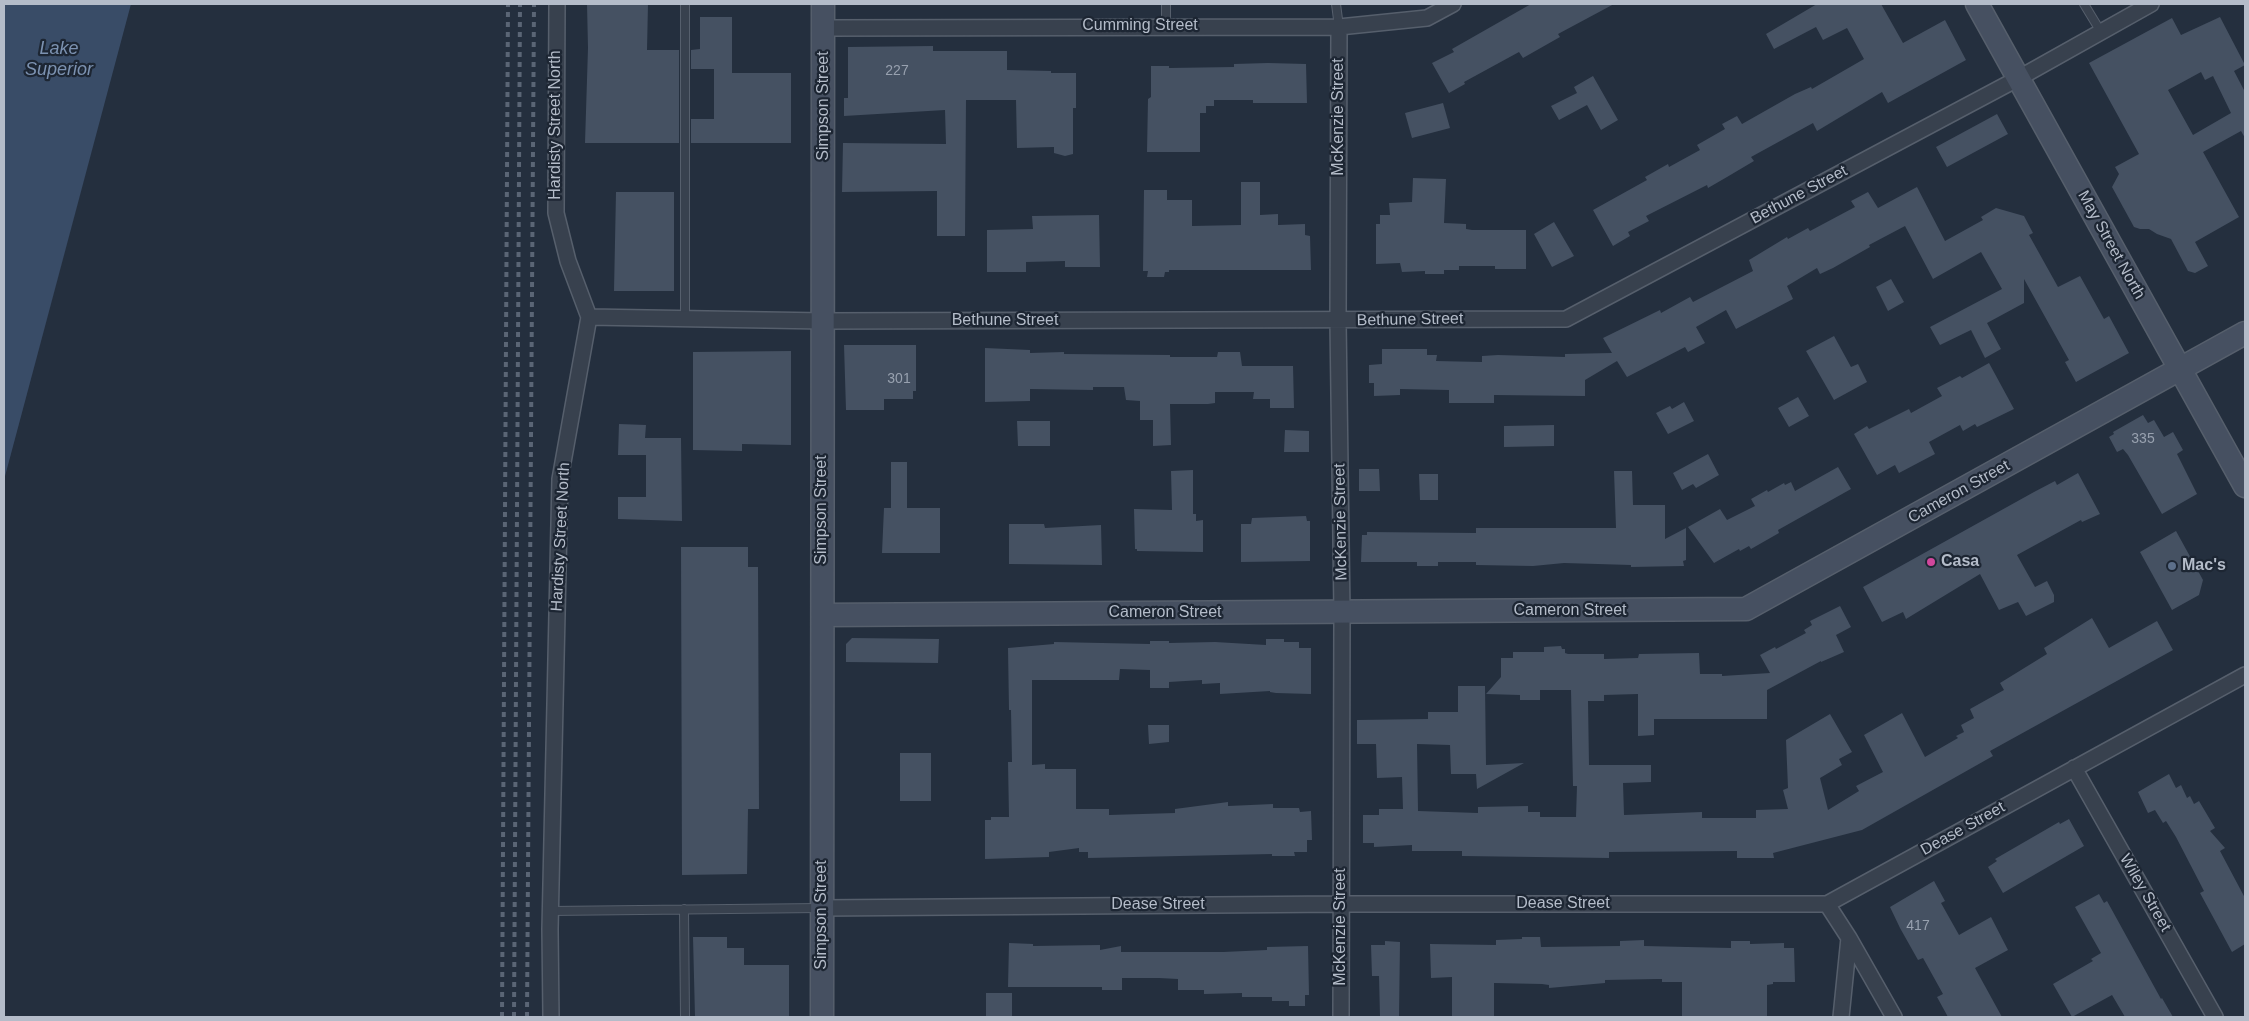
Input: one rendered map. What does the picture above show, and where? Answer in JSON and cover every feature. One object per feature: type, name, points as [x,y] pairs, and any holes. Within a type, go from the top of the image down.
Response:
[{"type":"main road","name":"Simpson Street","points":[[822,1017],[823,4]]},
{"type":"main road","name":"May Street North","points":[[1977,4],[2245,486]]},
{"type":"main road","name":"Cameron Street","points":[[823,615],[1746,609],[2245,333]]},
{"type":"street","name":"Hardisty Street North","points":[[551,1017],[551,910],[560,478],[589,317],[568,262],[556,213],[557,4]]},
{"type":"street","name":"Cumming Street","points":[[824,28],[1339,27],[1427,18],[1453,4]]},
{"type":"street","name":"Bethune Street","points":[[589,317],[824,321],[1338,321],[1566,318],[2018,78],[2151,4]]},
{"type":"street","name":"McKenzie Street","points":[[1339,27],[1338,321],[1342,612],[1341,1017]]},
{"type":"street","name":"Dease Street","points":[[821,908],[1342,904],[1827,904],[2245,675]]},
{"type":"street","name":"Wiley Street","points":[[2074,768],[2216,1017]]},
{"type":"street","points":[[1827,904],[1849,938],[1894,1017]]},
{"type":"street","points":[[1841,1017],[1849,938]]},
{"type":"lane","points":[[685,4],[685,319]]},
{"type":"lane","points":[[1166,4],[1166,26]]},
{"type":"lane","points":[[1336,4],[1339,27]]},
{"type":"lane","points":[[2084,4],[2101,32]]},
{"type":"lane","points":[[551,910],[821,908]]},
{"type":"lane","points":[[684,909],[685,1017]]},
{"type":"water","name":"Lake Superior","points":[[4,4],[131,4],[4,480]]},
{"type":"building","points":[[587,4],[648,4],[647,50],[679,50],[679,143],[585,143],[588,48]]},
{"type":"building","points":[[1531,4],[1614,4],[1558,34],[1560,37],[1523,58],[1519,52],[1464,82],[1465,84],[1449,93],[1432,63],[1454,52],[1452,49]]},
{"type":"building","points":[[1817,4],[1881,4],[1903,43],[1945,20],[1966,60],[1888,103],[1882,92],[1817,131],[1813,123],[1751,157],[1754,161],[1708,188],[1707,185],[1646,216],[1649,221],[1628,232],[1630,236],[1613,246],[1593,210],[1647,180],[1645,177],[1668,164],[1669,167],[1700,150],[1697,145],[1725,129],[1722,124],[1737,116],[1742,124],[1795,94],[1811,87],[1812,89],[1864,59],[1847,28],[1823,40],[1816,27],[1774,49],[1766,34]]},
{"type":"building","points":[[700,17],[732,17],[732,73],[791,73],[791,143],[691,143],[691,119],[714,119],[714,69],[691,69],[691,50],[700,49]]},
{"type":"building","points":[[2220,17],[2245,65],[2234,71],[2245,92],[2245,138],[2241,131],[2203,152],[2239,217],[2195,242],[2208,266],[2195,273],[2188,271],[2171,239],[2149,229],[2134,227],[2112,187],[2119,174],[2115,167],[2139,154],[2089,63],[2172,18],[2181,35]],"holes":[[[2201,72],[2205,80],[2213,76],[2231,113],[2193,135],[2168,90]]]},
{"type":"building","points":[[933,46],[933,51],[1007,51],[1007,70],[1076,73],[1076,108],[1073,108],[1073,154],[1065,156],[1054,153],[1054,147],[1017,148],[1016,100],[966,100],[965,236],[937,236],[937,191],[842,192],[843,143],[946,144],[945,110],[844,116],[844,98],[848,98],[848,47]]},
{"type":"building","points":[[1234,64],[1306,64],[1307,103],[1253,103],[1253,100],[1214,100],[1214,106],[1206,106],[1206,113],[1200,113],[1200,152],[1147,152],[1151,66],[1169,66],[1169,68],[1234,67]]},
{"type":"building","points":[[1593,76],[1618,120],[1601,130],[1587,105],[1559,120],[1551,106],[1577,93],[1574,87]]},
{"type":"building","points":[[1443,103],[1450,128],[1412,138],[1405,113]]},
{"type":"building","points":[[1997,114],[2008,134],[1947,167],[1936,147]]},
{"type":"building","points":[[1413,178],[1446,179],[1444,223],[1466,224],[1466,229],[1472,230],[1526,230],[1526,269],[1495,269],[1495,266],[1459,266],[1459,270],[1444,270],[1444,274],[1425,274],[1425,271],[1402,272],[1400,263],[1376,264],[1376,224],[1380,224],[1380,215],[1390,215],[1389,203],[1412,202]]},
{"type":"building","points":[[1241,182],[1260,182],[1260,215],[1278,214],[1278,225],[1305,224],[1305,235],[1310,236],[1311,270],[1169,270],[1169,272],[1165,272],[1164,277],[1147,277],[1148,271],[1143,271],[1144,190],[1167,190],[1167,200],[1192,200],[1192,226],[1241,225]]},
{"type":"building","points":[[1917,187],[1945,241],[1983,220],[1981,217],[1996,208],[2024,216],[2033,233],[2029,235],[2058,287],[2080,276],[2104,319],[2109,316],[2129,353],[2076,382],[2065,362],[2069,360],[2024,279],[2024,303],[1987,323],[2001,349],[1985,358],[1971,330],[1940,345],[1930,327],[2002,289],[1981,252],[1933,279],[1905,226],[1869,245],[1870,247],[1833,268],[1820,274],[1817,268],[1787,286],[1793,299],[1736,329],[1726,310],[1696,327],[1705,343],[1688,352],[1685,347],[1627,377],[1617,361],[1585,380],[1585,396],[1494,395],[1494,403],[1449,403],[1449,390],[1400,389],[1400,395],[1374,396],[1374,383],[1369,383],[1369,365],[1382,364],[1382,349],[1427,349],[1427,355],[1437,355],[1436,361],[1482,362],[1482,356],[1565,357],[1565,354],[1612,353],[1603,338],[1660,310],[1661,313],[1690,297],[1693,302],[1753,271],[1749,260],[1787,237],[1788,239],[1808,228],[1810,231],[1855,207],[1851,201],[1868,192],[1878,208]]},
{"type":"building","points":[[616,192],[674,192],[674,291],[614,291]]},
{"type":"building","points":[[1099,215],[1100,267],[1065,267],[1065,261],[1026,262],[1026,272],[987,272],[987,230],[1033,229],[1032,216]]},
{"type":"building","points":[[1554,222],[1574,256],[1552,267],[1534,234]]},
{"type":"building","points":[[1891,279],[1904,302],[1888,311],[1876,287]]},
{"type":"building","points":[[1834,336],[1851,367],[1858,364],[1867,382],[1834,400],[1806,351]]},
{"type":"building","points":[[844,345],[916,345],[916,391],[913,391],[913,399],[884,399],[884,410],[846,410]]},
{"type":"building","points":[[985,348],[1030,350],[1030,353],[1170,355],[1170,357],[1217,357],[1218,352],[1240,352],[1242,366],[1293,366],[1294,408],[1270,408],[1270,399],[1253,399],[1254,392],[1215,392],[1215,403],[1170,404],[1171,445],[1153,446],[1153,420],[1140,420],[1140,401],[1126,400],[1124,387],[1093,387],[1093,390],[1030,389],[1030,401],[985,402]]},
{"type":"building","points":[[791,351],[791,445],[742,444],[742,451],[693,450],[693,352]]},
{"type":"building","points":[[1989,363],[2014,409],[1977,427],[1975,424],[1963,431],[1960,425],[1929,442],[1935,454],[1899,473],[1895,465],[1877,475],[1854,434],[1867,426],[1869,429],[1909,409],[1911,413],[1942,396],[1937,388],[1960,376],[1962,378]]},
{"type":"building","points":[[1798,397],[1809,416],[1789,427],[1778,408]]},
{"type":"building","points":[[1684,402],[1694,421],[1668,434],[1656,413],[1670,406],[1672,409]]},
{"type":"building","points":[[2143,415],[2148,423],[2154,420],[2164,437],[2173,432],[2183,450],[2177,454],[2197,494],[2162,514],[2128,455],[2123,449],[2117,452],[2109,437],[2114,434],[2113,432]]},
{"type":"building","points":[[1017,421],[1050,421],[1050,446],[1018,446]]},
{"type":"building","points":[[619,424],[646,425],[645,438],[681,438],[682,521],[618,519],[618,497],[646,497],[646,455],[618,455]]},
{"type":"building","points":[[1554,425],[1554,446],[1504,447],[1504,426]]},
{"type":"building","points":[[1285,430],[1309,431],[1309,452],[1284,452]]},
{"type":"building","points":[[1708,454],[1719,475],[1696,488],[1693,484],[1682,490],[1673,473]]},
{"type":"building","points":[[891,462],[907,462],[907,508],[940,508],[940,553],[882,553],[884,508],[891,508]]},
{"type":"building","points":[[1838,467],[1851,489],[1778,530],[1779,533],[1751,549],[1749,546],[1740,551],[1739,549],[1714,563],[1688,527],[1720,509],[1727,520],[1755,506],[1751,499],[1767,490],[1768,492],[1784,483],[1785,485],[1791,482],[1795,491]]},
{"type":"building","points":[[1359,469],[1379,469],[1380,491],[1359,491]]},
{"type":"building","points":[[1193,470],[1193,514],[1196,514],[1196,521],[1203,520],[1203,552],[1137,551],[1135,549],[1134,509],[1172,510],[1171,471]]},
{"type":"building","points":[[1614,471],[1632,471],[1633,505],[1665,505],[1665,539],[1686,528],[1686,560],[1683,561],[1684,566],[1631,567],[1631,565],[1564,563],[1533,566],[1476,565],[1476,562],[1438,562],[1438,566],[1417,566],[1417,562],[1361,562],[1362,535],[1367,535],[1367,532],[1476,533],[1476,528],[1616,528]]},
{"type":"building","points":[[2078,473],[2100,514],[2082,522],[2081,520],[2017,555],[2035,587],[2047,581],[2054,595],[2054,602],[2026,616],[2018,602],[1999,610],[1980,574],[1906,619],[1903,612],[1882,622],[1863,587],[2034,492],[2055,481],[2057,485]]},
{"type":"building","points":[[1419,474],[1438,474],[1438,500],[1420,500]]},
{"type":"building","points":[[1306,516],[1307,521],[1310,521],[1310,561],[1241,562],[1241,524],[1251,524],[1252,518]]},
{"type":"building","points":[[1009,524],[1044,524],[1045,528],[1101,525],[1102,565],[1009,564]]},
{"type":"building","name":"Mac's","points":[[2176,531],[2203,580],[2199,595],[2172,610],[2140,552]]},
{"type":"building","points":[[681,547],[748,547],[748,567],[758,567],[759,809],[748,809],[747,874],[682,875]]},
{"type":"building","points":[[1840,606],[1851,627],[1836,635],[1844,652],[1821,661],[1767,690],[1767,719],[1654,719],[1654,735],[1638,736],[1638,694],[1604,695],[1604,701],[1588,701],[1589,765],[1651,765],[1651,782],[1623,783],[1624,815],[1702,812],[1702,818],[1756,818],[1756,810],[1788,809],[1783,790],[1788,788],[1786,740],[1830,714],[1852,752],[1839,759],[1842,765],[1820,778],[1828,810],[1859,791],[1856,786],[1883,772],[1864,735],[1902,713],[1925,757],[1958,738],[1956,736],[1964,732],[1961,725],[1974,718],[1970,709],[2004,690],[2000,683],[2047,654],[2044,648],[2092,618],[2109,648],[2157,621],[2173,650],[1990,751],[1993,756],[1862,830],[1773,853],[1774,858],[1737,858],[1737,851],[1609,852],[1609,858],[1462,856],[1462,851],[1412,851],[1412,845],[1374,847],[1374,843],[1363,843],[1363,815],[1379,815],[1379,809],[1403,809],[1402,777],[1377,778],[1376,744],[1357,744],[1357,720],[1428,719],[1428,712],[1458,712],[1458,686],[1485,686],[1486,765],[1524,763],[1477,789],[1476,774],[1451,774],[1450,745],[1417,744],[1418,811],[1478,813],[1478,807],[1528,806],[1528,812],[1540,812],[1540,817],[1576,817],[1577,786],[1573,786],[1571,690],[1540,690],[1540,700],[1520,700],[1520,695],[1486,694],[1501,677],[1501,658],[1513,658],[1513,652],[1544,652],[1544,647],[1561,646],[1562,649],[1565,649],[1565,653],[1568,654],[1604,654],[1604,659],[1638,658],[1639,654],[1699,653],[1700,674],[1722,674],[1722,676],[1770,673],[1760,655],[1806,633],[1804,630],[1812,625],[1810,621]]},
{"type":"building","points":[[852,638],[939,639],[938,663],[846,662],[846,644]]},
{"type":"building","points":[[1266,639],[1284,639],[1284,642],[1299,642],[1299,648],[1311,648],[1311,694],[1276,693],[1270,691],[1220,694],[1220,683],[1202,684],[1202,680],[1169,682],[1169,688],[1150,688],[1150,670],[1120,669],[1119,680],[1032,680],[1032,765],[1045,764],[1045,769],[1076,769],[1076,809],[1109,809],[1109,815],[1175,813],[1175,809],[1228,802],[1228,806],[1273,804],[1273,808],[1299,808],[1300,812],[1311,811],[1312,840],[1307,840],[1307,852],[1294,852],[1295,856],[1272,856],[1272,854],[1088,858],[1088,852],[1079,852],[1079,848],[1049,852],[1049,857],[985,859],[985,820],[991,820],[991,817],[1009,817],[1008,762],[1012,762],[1008,648],[1054,644],[1054,642],[1150,644],[1150,641],[1169,641],[1169,643],[1215,642],[1266,645]]},
{"type":"building","points":[[1148,725],[1169,725],[1169,742],[1149,744]]},
{"type":"building","points":[[900,753],[931,753],[931,801],[900,801]]},
{"type":"building","points":[[2169,774],[2176,788],[2181,785],[2187,798],[2190,796],[2194,804],[2199,801],[2215,828],[2210,831],[2225,848],[2220,851],[2245,898],[2245,944],[2232,952],[2200,893],[2204,891],[2176,837],[2166,821],[2163,823],[2155,810],[2148,813],[2138,792]]},
{"type":"building","points":[[2069,819],[2084,846],[2003,893],[1988,867],[1997,861],[1995,859],[2059,822],[2060,824]]},
{"type":"building","points":[[1934,881],[1945,901],[1941,903],[1959,935],[1991,917],[2008,950],[1975,968],[2002,1017],[1948,1017],[1937,997],[1943,994],[1923,958],[1918,960],[1900,928],[1890,907]]},
{"type":"building","points":[[2099,894],[2104,903],[2107,901],[2161,999],[2173,1017],[2125,1017],[2112,995],[2072,1017],[2053,984],[2093,961],[2091,959],[2101,953],[2075,907]]},
{"type":"building","points":[[693,937],[727,937],[727,948],[744,948],[744,965],[789,965],[789,1017],[695,1017]]},
{"type":"building","points":[[1522,937],[1540,937],[1541,947],[1620,946],[1620,941],[1644,940],[1644,946],[1731,948],[1731,941],[1750,941],[1750,944],[1784,943],[1784,948],[1794,948],[1795,982],[1773,982],[1773,984],[1767,985],[1767,1017],[1682,1017],[1682,982],[1662,982],[1662,979],[1657,979],[1605,980],[1605,983],[1549,988],[1549,985],[1542,984],[1494,983],[1494,1017],[1452,1017],[1452,977],[1431,978],[1430,944],[1496,945],[1496,940],[1522,939]]},
{"type":"building","points":[[1385,941],[1400,942],[1399,1017],[1380,1017],[1379,976],[1372,976],[1371,945],[1385,945]]},
{"type":"building","points":[[1009,943],[1033,944],[1033,946],[1100,945],[1100,950],[1121,946],[1121,952],[1223,952],[1267,950],[1267,947],[1308,946],[1309,995],[1305,995],[1305,1006],[1289,1006],[1289,1001],[1272,1001],[1272,997],[1242,997],[1242,993],[1204,994],[1204,990],[1178,990],[1178,979],[1159,978],[1122,978],[1122,990],[1102,990],[1102,987],[1008,987]]},
{"type":"building","points":[[986,993],[1012,993],[1012,1017],[986,1017]]},
{"type":"railway","points":[[502,1017],[508,4]]},
{"type":"railway","points":[[514,1017],[520,4]]},
{"type":"railway","points":[[527,1017],[534,4]]},
{"type":"place","name":"Casa","points":[[1931,562]]},
{"type":"place","name":"Mac's","points":[[2172,566]]}]
